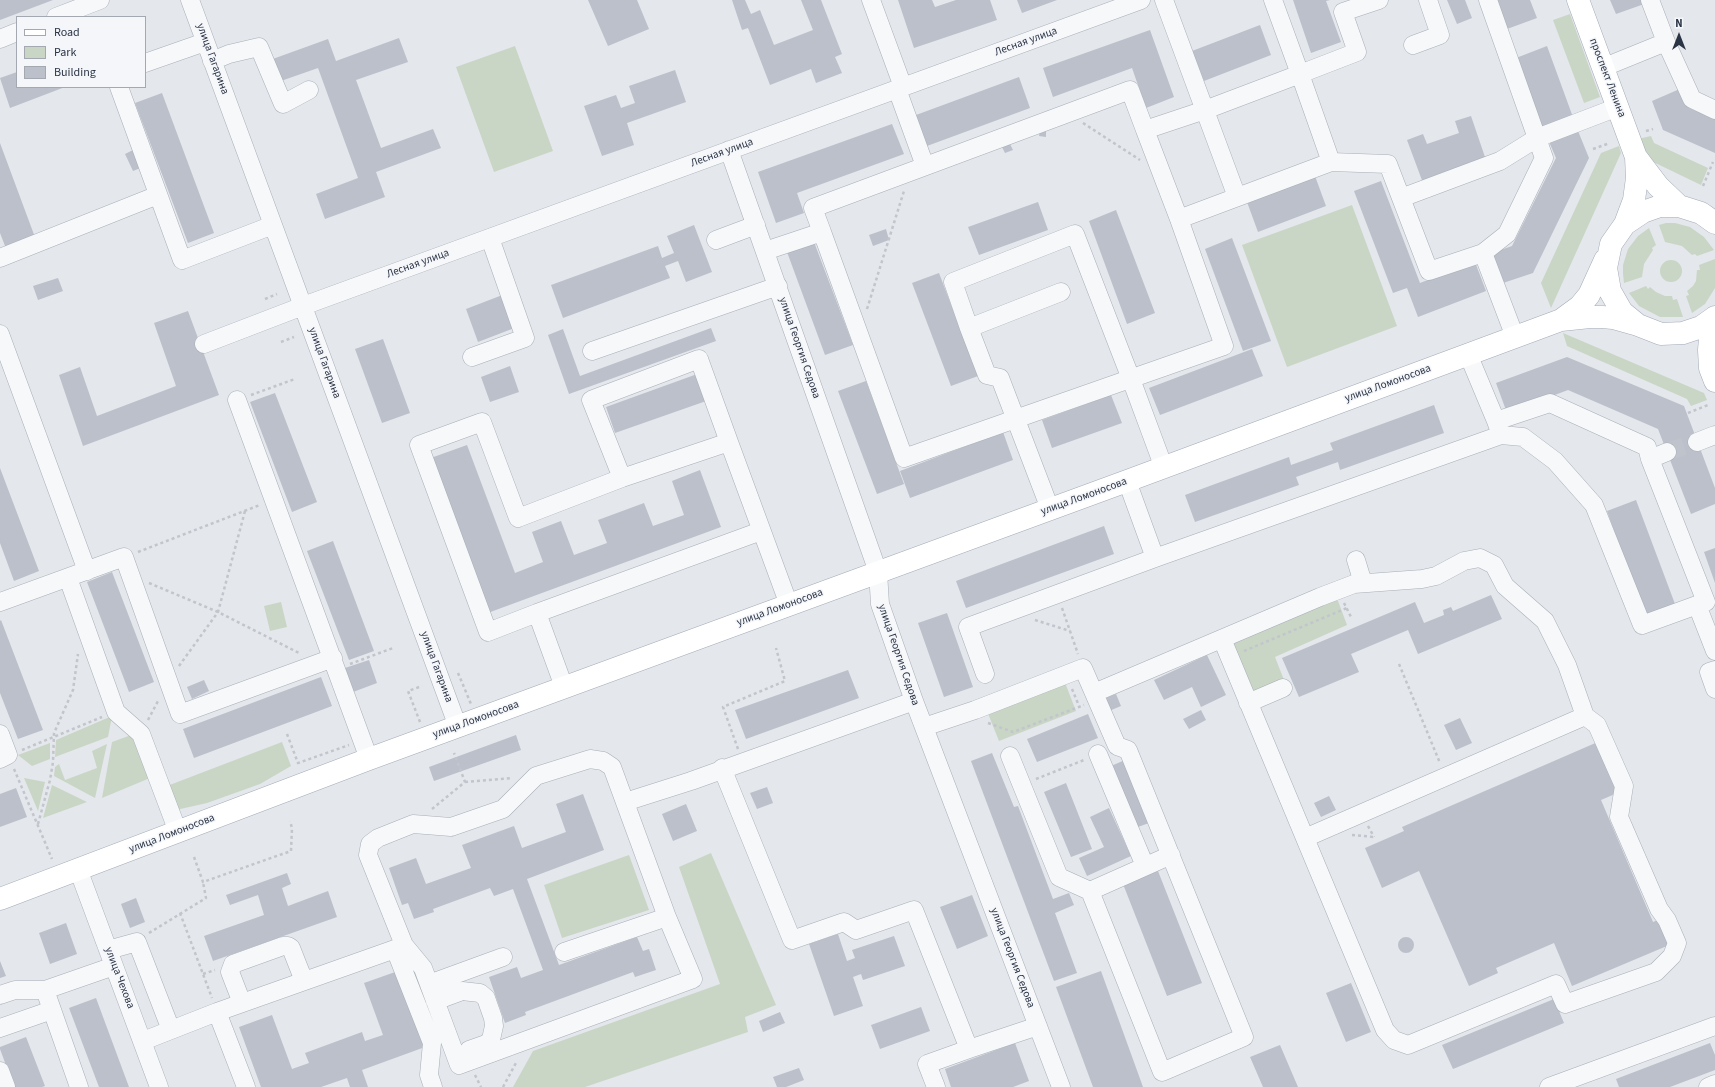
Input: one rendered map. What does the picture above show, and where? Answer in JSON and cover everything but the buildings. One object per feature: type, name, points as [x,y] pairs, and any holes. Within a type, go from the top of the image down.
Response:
[{"type":"main road","name":"проспект Ленина","points":[[1578,0],[1636,157]]},
{"type":"main road","points":[[1636,157],[1658,186],[1679,206],[1710,219]]},
{"type":"main road","points":[[1561,320],[1580,306],[1594,287],[1612,244],[1625,224],[1634,200],[1637,178],[1636,157]]},
{"type":"main road","points":[[1625,224],[1643,212],[1660,206],[1679,206]]},
{"type":"main road","points":[[1612,244],[1606,268],[1610,291],[1622,312],[1638,325]]},
{"type":"main road","points":[[1561,320],[1590,317],[1613,318],[1683,341],[1699,354],[1712,375]]},
{"type":"main road","points":[[1661,334],[1683,333],[1701,327],[1715,317]]},
{"type":"main road","points":[[1712,375],[1709,337],[1715,317]]},
{"type":"main road","name":"улица Ломоносова","points":[[0,899],[369,759],[1050,509],[1128,482],[1561,320]]},
{"type":"street","points":[[59,16],[100,0]]},
{"type":"street","name":"улица Гагарина","points":[[190,0],[458,727]]},
{"type":"street","points":[[871,0],[900,88],[917,169]]},
{"type":"street","points":[[1164,0],[1237,197]]},
{"type":"street","points":[[1273,0],[1331,162]]},
{"type":"street","points":[[1145,130],[1205,110],[1357,52],[1342,12],[1379,0]]},
{"type":"street","points":[[1413,45],[1440,35],[1428,0]]},
{"type":"street","points":[[1179,219],[1331,162],[1388,164],[1429,271],[1483,253],[1507,234],[1544,158],[1488,0]]},
{"type":"street","points":[[1650,0],[1666,42],[1692,99],[1715,110]]},
{"type":"street","name":"Лесная улица","points":[[204,344],[303,306],[1138,1]]},
{"type":"street","points":[[0,39],[16,32]]},
{"type":"street","points":[[146,63],[205,42]]},
{"type":"street","points":[[1602,68],[1666,42]]},
{"type":"street","points":[[212,61],[228,54],[259,47],[282,104],[309,90]]},
{"type":"street","points":[[119,88],[182,260],[273,225]]},
{"type":"street","points":[[1130,90],[1179,219],[1224,346],[904,458],[813,208],[917,169],[1130,90]]},
{"type":"street","points":[[1401,198],[1500,161],[1537,138],[1618,108]]},
{"type":"street","name":"улица Георгия Седова","points":[[729,150],[878,572],[880,604],[914,701],[1061,1087]]},
{"type":"street","points":[[0,258],[158,195]]},
{"type":"street","points":[[716,240],[756,225]]},
{"type":"street","points":[[765,251],[822,232]]},
{"type":"street","points":[[1050,509],[1000,378],[987,374],[953,282],[1075,234],[1164,468]]},
{"type":"street","points":[[472,357],[525,338],[490,238]]},
{"type":"street","points":[[1483,253],[1515,337]]},
{"type":"street","points":[[592,351],[778,286]]},
{"type":"street","points":[[969,328],[1061,292]]},
{"type":"street","points":[[0,334],[87,571]]},
{"type":"street","points":[[985,674],[968,627],[1499,428],[1550,403],[1647,447],[1650,459],[1706,602],[1642,625],[1594,505],[1555,461],[1524,437],[1499,428],[1468,354]]},
{"type":"street","points":[[622,478],[591,400],[699,360],[788,605]]},
{"type":"street","points":[[237,400],[274,500],[329,664],[369,759]]},
{"type":"street","points":[[728,442],[622,478],[518,518],[482,422],[419,444],[488,632],[761,531]]},
{"type":"street","points":[[1697,442],[1715,435]]},
{"type":"street","points":[[1650,459],[1667,452]]},
{"type":"street","points":[[1128,482],[1155,558]]},
{"type":"street","points":[[0,602],[124,557],[180,714],[329,664]]},
{"type":"street","points":[[1095,696],[1222,639],[1326,594],[1354,584],[1422,579],[1436,576],[1464,562],[1480,558],[1494,565],[1505,586],[1545,621],[1567,665],[1584,716],[1598,725],[1624,786],[1619,817],[1658,908],[1667,920],[1677,943],[1672,956],[1656,972],[1565,1004],[1556,984],[1408,1045],[1394,1040],[1385,1030],[1222,639]]},
{"type":"street","points":[[1356,560],[1363,583]]},
{"type":"street","points":[[68,578],[116,712],[141,734],[178,832]]},
{"type":"street","points":[[1697,605],[1715,651]]},
{"type":"street","points":[[537,613],[564,688]]},
{"type":"street","points":[[924,727],[975,710],[1083,668],[1117,746]]},
{"type":"street","points":[[1715,670],[1709,672],[1715,689]]},
{"type":"street","points":[[1248,703],[1283,688]]},
{"type":"street","points":[[625,802],[691,781],[722,768],[914,701]]},
{"type":"street","points":[[1305,838],[1584,716]]},
{"type":"street","points":[[0,734],[4,757]]},
{"type":"street","points":[[1010,756],[1059,877],[1090,891],[1162,1072],[1244,1037],[1128,750],[1117,746],[1096,754],[1145,866]]},
{"type":"street","points":[[590,759],[603,761],[612,767],[667,917],[692,979],[459,1065],[424,968],[404,946],[368,855],[370,844],[378,838],[413,824],[452,827],[503,809],[536,776],[590,759]]},
{"type":"street","points":[[722,768],[792,940],[844,922],[856,930],[914,910],[969,1049]]},
{"type":"street","points":[[1090,891],[1171,855]]},
{"type":"street","name":"улица Чехова","points":[[78,869],[160,1087]]},
{"type":"street","points":[[564,952],[667,917]]},
{"type":"street","points":[[0,995],[15,990],[45,990],[111,958],[137,942],[171,1030]]},
{"type":"street","points":[[242,1003],[230,972],[233,964],[283,946],[288,946],[291,948],[304,981]]},
{"type":"street","points":[[143,1041],[217,1012],[395,949],[432,1043],[429,1075],[433,1087]]},
{"type":"street","points":[[429,984],[503,957]]},
{"type":"street","points":[[45,990],[79,1087]]},
{"type":"street","points":[[435,1001],[462,991],[480,993],[486,998],[494,1026],[491,1040],[486,1044],[455,1055]]},
{"type":"street","points":[[0,1028],[52,1010]]},
{"type":"street","points":[[217,1012],[246,1087]]},
{"type":"street","points":[[936,1087],[927,1064],[1038,1026]]},
{"type":"street","points":[[1549,1087],[1715,1026]]},
{"type":"street","points":[[0,1072],[6,1087]]},
{"type":"street","points":[[1708,1087],[1715,1084]]},
{"type":"path","points":[[1068,113],[1162,174]]},
{"type":"path","points":[[1593,149],[1610,144]]},
{"type":"path","points":[[1703,186],[1713,162]]},
{"type":"path","points":[[859,334],[917,169]]},
{"type":"path","points":[[265,299],[277,294]]},
{"type":"path","points":[[281,342],[294,337]]},
{"type":"path","points":[[237,400],[295,379]]},
{"type":"path","points":[[1688,413],[1708,406]]},
{"type":"path","points":[[124,557],[274,500]]},
{"type":"path","points":[[141,734],[168,681],[218,612],[245,510]]},
{"type":"path","points":[[131,575],[218,612],[329,664],[393,648]]},
{"type":"path","points":[[1057,594],[1083,668]]},
{"type":"path","points":[[1229,657],[1347,608]]},
{"type":"path","points":[[1009,612],[1070,632]]},
{"type":"path","points":[[38,825],[50,780],[53,762],[54,733],[74,690],[77,656],[90,639]]},
{"type":"path","points":[[739,753],[723,706],[785,681],[776,648]]},
{"type":"path","points":[[1399,664],[1446,776]]},
{"type":"path","points":[[458,673],[471,705]]},
{"type":"path","points":[[420,724],[408,691],[422,686]]},
{"type":"path","points":[[986,722],[1013,732],[1095,696]]},
{"type":"path","points":[[52,858],[38,825],[4,757],[116,712]]},
{"type":"path","points":[[454,752],[465,782]]},
{"type":"path","points":[[1022,785],[1096,754]]},
{"type":"path","points":[[413,824],[465,782],[536,776]]},
{"type":"path","points":[[203,882],[291,851],[292,828],[290,821]]},
{"type":"path","points":[[137,942],[154,929],[206,898],[203,882],[194,857]]},
{"type":"path","points":[[180,913],[217,1012]]},
{"type":"path","points":[[503,1087],[527,1040]]},
{"type":"green space","points":[[1570,14],[1600,97],[1584,103],[1553,20]]},
{"type":"green space","points":[[515,46],[553,151],[494,172],[456,67]]},
{"type":"green space","points":[[1651,136],[1654,143],[1708,168],[1701,185],[1645,158],[1638,139]]},
{"type":"green space","points":[[1619,146],[1621,153],[1551,308],[1541,283],[1601,153]]},
{"type":"green space","points":[[1352,205],[1397,326],[1287,367],[1242,245]]},
{"type":"green space","points":[[1675,223],[1690,227],[1704,237],[1714,250],[1697,256],[1695,254],[1692,255],[1682,246],[1665,242],[1659,225]]},
{"type":"green space","points":[[1649,228],[1656,245],[1652,248],[1653,250],[1644,264],[1642,277],[1624,283],[1623,265],[1628,249],[1638,236]]},
{"type":"green space","points":[[1715,259],[1715,288],[1705,304],[1692,313],[1686,296],[1689,295],[1687,291],[1696,281],[1697,270],[1700,270],[1699,265]]},
{"type":"green space","points":[[1671,260],[1679,263],[1682,271],[1679,279],[1671,282],[1663,279],[1660,271],[1663,263]]},
{"type":"green space","points":[[1646,286],[1648,289],[1650,287],[1656,292],[1665,296],[1672,296],[1673,300],[1677,299],[1683,317],[1660,317],[1639,306],[1629,293]]},
{"type":"green space","points":[[1563,333],[1704,393],[1707,400],[1691,406],[1687,399],[1567,346]]},
{"type":"green space","points":[[1331,597],[1338,601],[1347,625],[1275,657],[1284,680],[1257,692],[1245,689],[1232,648],[1239,635]]},
{"type":"green space","points":[[281,602],[287,627],[270,631],[264,606]]},
{"type":"green space","points":[[1064,680],[1076,711],[999,741],[987,711]]},
{"type":"green space","points":[[112,716],[108,737],[55,757],[56,740]]},
{"type":"green space","points":[[134,734],[150,778],[102,798],[112,742]]},
{"type":"green space","points":[[282,742],[291,766],[260,784],[207,803],[176,810],[167,786]]},
{"type":"green space","points":[[50,743],[50,759],[32,766],[18,755]]},
{"type":"green space","points":[[107,744],[95,798],[54,776],[55,767],[59,764],[65,780],[97,768],[92,751]]},
{"type":"green space","points":[[24,778],[45,782],[38,811]]},
{"type":"green space","points":[[52,785],[87,802],[43,818]]},
{"type":"green space","points":[[711,853],[776,1005],[745,1017],[748,1032],[585,1087],[513,1087],[533,1051],[720,984],[679,867]]},
{"type":"green space","points":[[629,855],[649,910],[562,938],[544,885]]},
{"type":"tunnel","points":[[1667,452],[1697,442]]}]
